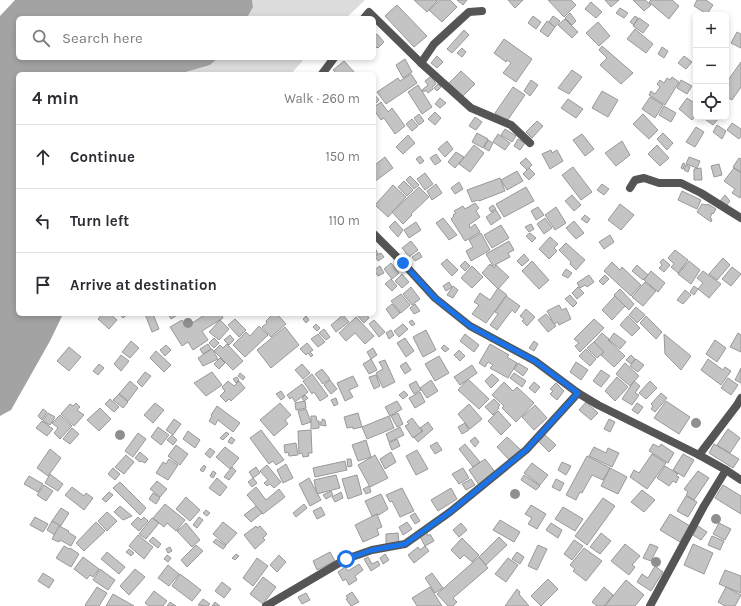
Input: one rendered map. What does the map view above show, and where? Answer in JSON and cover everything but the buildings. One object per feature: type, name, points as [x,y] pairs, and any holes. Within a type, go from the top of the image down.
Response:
[{"type":"street","points":[[420,63],[434,44],[469,12],[482,11]]},
{"type":"street","points":[[365,16],[368,12],[372,16]]},
{"type":"street","points":[[376,20],[420,63],[470,108],[511,125],[530,142]]},
{"type":"street","points":[[324,72],[332,60]]},
{"type":"street","points":[[630,188],[635,180],[644,178],[659,183],[681,183],[701,192],[741,218]]},
{"type":"street","points":[[376,236],[435,298],[470,326],[535,361],[578,393],[598,405],[699,455],[741,480]]},
{"type":"street","points":[[266,606],[346,559],[372,550],[405,544],[450,512],[526,450],[578,393]]},
{"type":"street","points":[[699,455],[738,405],[741,398]]},
{"type":"street","points":[[650,606],[704,506],[726,470]]},
{"type":"shaded area","points":[[15,0],[252,0],[253,7],[248,16],[16,16],[16,60],[216,60],[210,65],[186,72],[16,72],[16,316],[62,316],[50,341],[11,410],[0,416],[0,16]]},
{"type":"shaded area","points":[[252,0],[365,0],[348,16],[248,16],[253,7]]},
{"type":"shaded area","points":[[216,60],[303,60],[293,72],[186,72],[210,65]]},
{"type":"route","points":[[346,559],[372,550],[405,544],[450,512],[526,450],[578,393],[535,361],[470,326],[435,298],[403,263]]}]
